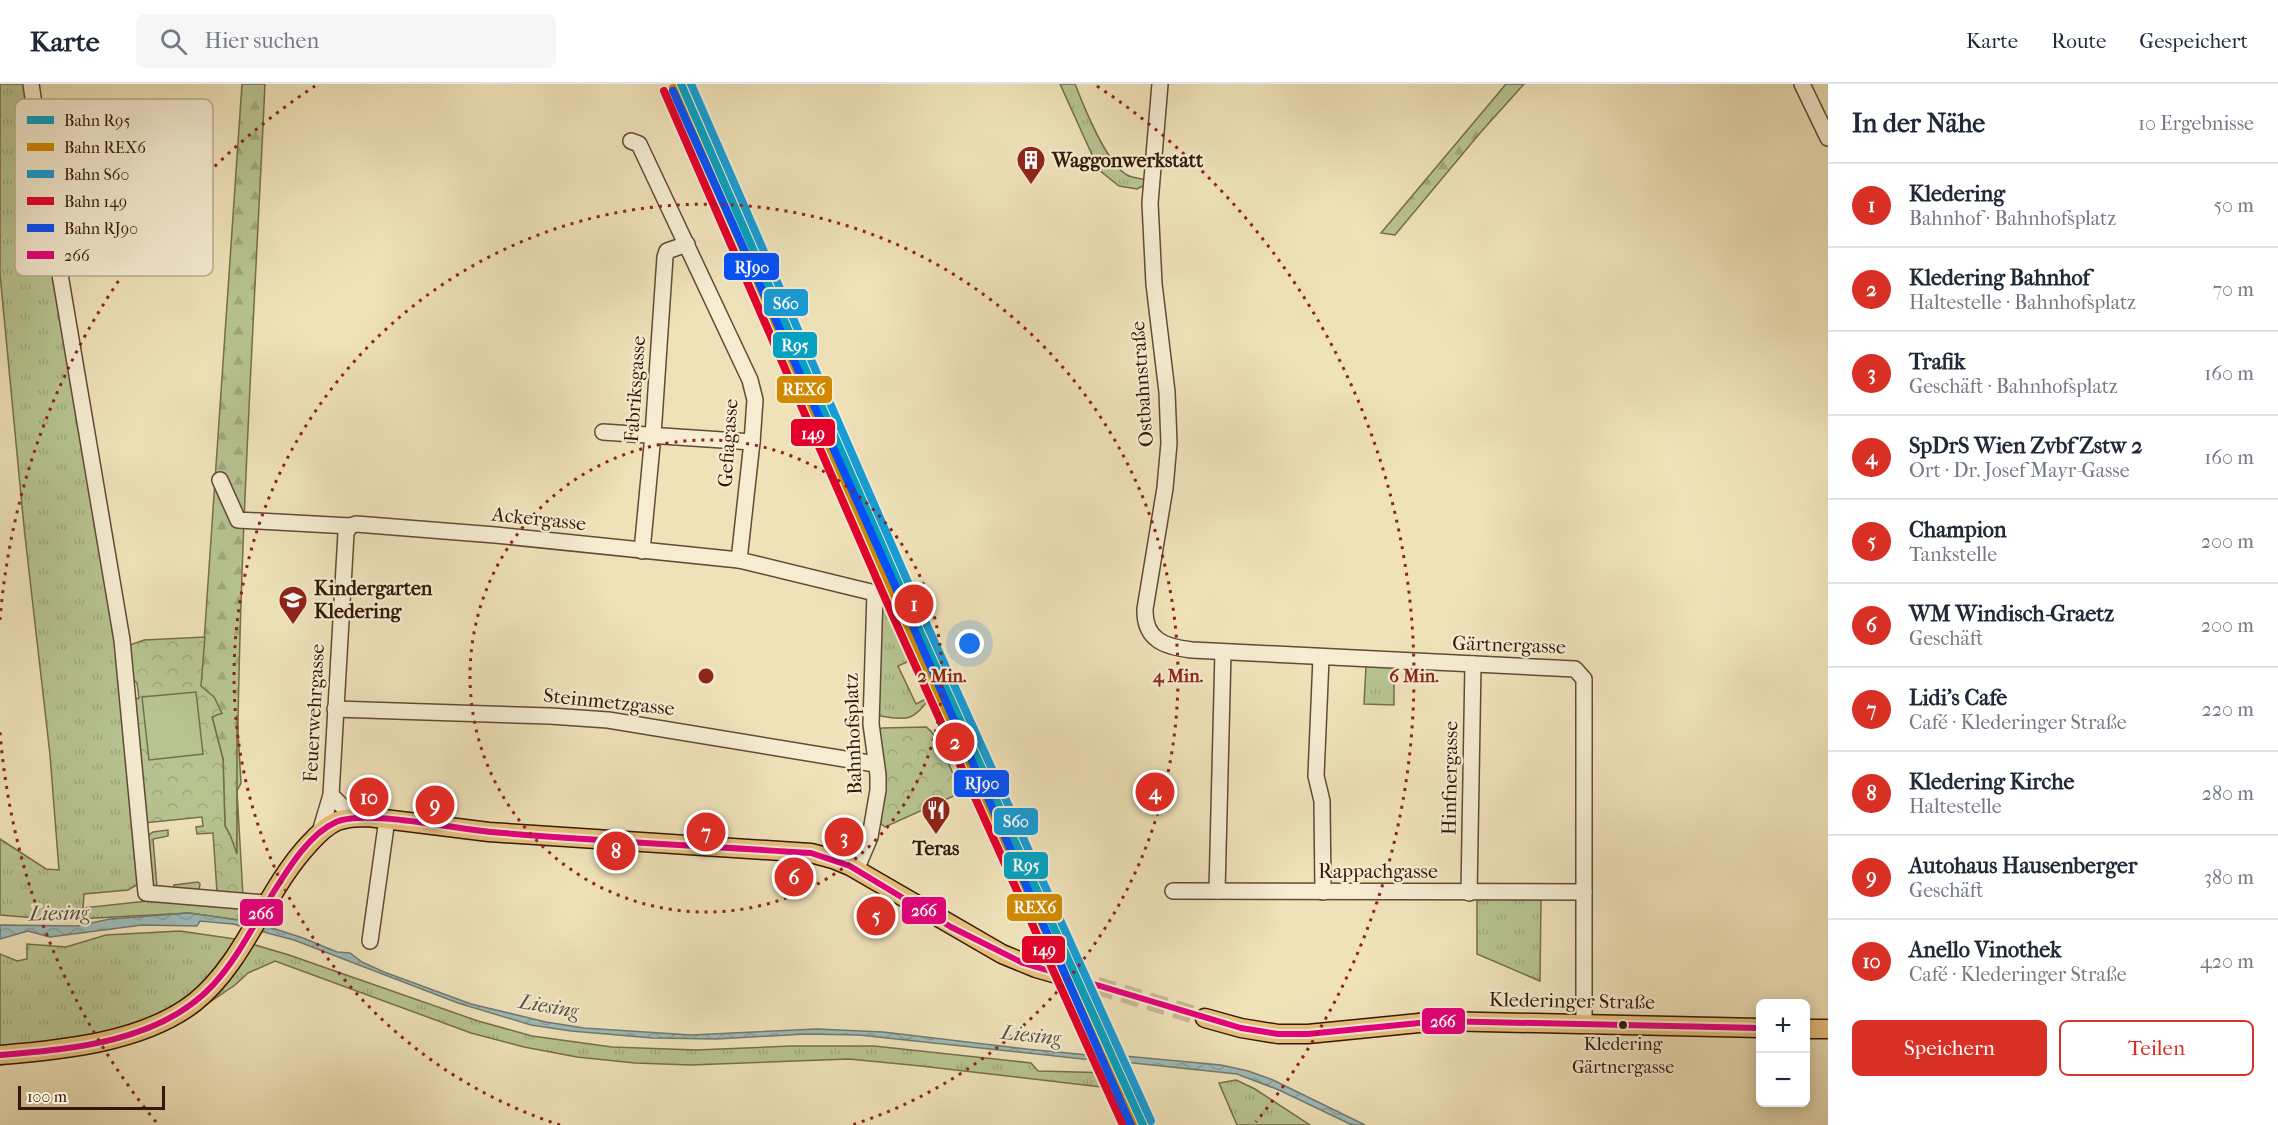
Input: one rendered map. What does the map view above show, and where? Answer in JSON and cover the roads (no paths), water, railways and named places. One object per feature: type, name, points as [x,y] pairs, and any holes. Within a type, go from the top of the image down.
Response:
[{"type":"main road","points":[[0,1055],[98,1042],[164,1020],[196,1001],[228,967],[264,906],[298,856],[320,832],[335,822],[353,817],[489,832],[811,853],[833,859],[856,870],[1002,954],[1036,968],[1071,978]]},
{"type":"main road","name":"Klederinger Straße","points":[[1205,1018],[1269,1032],[1308,1034],[1439,1021],[1756,1028]]},
{"type":"main road","points":[[1810,1029],[1828,1029]]},
{"type":"street","points":[[31,84],[33,99]]},
{"type":"street","name":"Ostbahnstraße","points":[[1160,84],[1150,203],[1154,284],[1167,392],[1169,443],[1165,488],[1145,617],[1150,632],[1161,642],[1173,648],[1192,650]]},
{"type":"street","points":[[1802,84],[1828,138]]},
{"type":"street","name":"Gefiagasse","points":[[631,141],[639,144],[750,380],[754,400],[752,442],[739,560]]},
{"type":"street","name":"Fabriksgasse","points":[[642,551],[653,435],[664,257],[667,251],[687,244]]},
{"type":"street","points":[[60,276],[122,640],[146,894],[264,906]]},
{"type":"street","points":[[603,432],[752,442]]},
{"type":"street","name":"Ackergasse","points":[[220,480],[238,520],[350,526],[356,524],[495,535],[739,560],[875,593]]},
{"type":"street","name":"Feuerwehrgasse","points":[[320,832],[331,795],[346,533],[350,526]]},
{"type":"street","name":"Bahnhofsplatz","points":[[856,870],[874,821],[878,790],[878,775],[870,724],[875,593]]},
{"type":"street","name":"Gärtnergasse","points":[[1192,650],[1575,669],[1584,679],[1584,1023]]},
{"type":"street","points":[[1217,891],[1223,652]]},
{"type":"street","points":[[1320,658],[1316,776],[1322,801],[1323,892]]},
{"type":"street","name":"Hinfnergasse","points":[[1469,892],[1473,664]]},
{"type":"street","name":"Steinmetzgasse","points":[[335,709],[608,720],[875,764]]},
{"type":"street","name":"Feuerwehrgasse","points":[[331,795],[353,817]]},
{"type":"street","points":[[370,940],[387,819]]},
{"type":"street","name":"Rappachgasse","points":[[1173,891],[1584,892]]},
{"type":"water","points":[[189,913],[263,925],[337,952],[350,953],[362,962],[384,972],[471,1004],[546,1022],[584,1028],[691,1035],[817,1029],[883,1032],[1026,1049],[1221,1065],[1273,1080],[1365,1125],[1352,1125],[1279,1090],[1237,1074],[859,1035],[806,1034],[717,1039],[653,1038],[531,1025],[458,1003],[294,940],[233,924],[200,921],[197,926],[142,925],[50,937],[28,931],[0,939],[0,925],[77,926],[110,919]]},
{"type":"waterway","points":[[242,922],[245,912]]},
{"type":"tunnel","points":[[1071,978],[1205,1018]]},
{"type":"rail line","name":"R95","points":[[681,84],[909,607],[1143,1125]]},
{"type":"rail line","name":"S60","points":[[691,84],[917,603],[1151,1121]]},
{"type":"rail line","name":"REX6","points":[[673,88],[901,611],[1133,1125]]},
{"type":"rail line","name":"149","points":[[664,91],[892,614],[1123,1125]]},
{"type":"rail line","name":"RJ90","points":[[673,91],[905,608],[1131,1125]]},
{"type":"place","name":"Waggonwerkstatt","points":[[1031,186]]},
{"type":"place","name":"Kledering","points":[[914,604]]},
{"type":"place","name":"Kindergarten Kledering","points":[[293,626]]},
{"type":"place","name":"Kledering Bahnhof","points":[[955,742]]},
{"type":"place","name":"SpDrS Wien Zvbf Zstw 2","points":[[1155,792]]},
{"type":"place","name":"Anello Vinothek","points":[[369,797]]},
{"type":"place","name":"Autohaus Hausenberger","points":[[435,805]]},
{"type":"place","name":"Lidi's Cafe","points":[[706,832]]},
{"type":"place","name":"Teras","points":[[936,836]]},
{"type":"place","name":"Trafik","points":[[844,837]]},
{"type":"place","name":"Kledering Kirche","points":[[616,851]]},
{"type":"place","name":"WM Windisch-Graetz","points":[[794,877]]},
{"type":"place","name":"Champion","points":[[876,916]]},
{"type":"place","name":"Kledering Gärtnergasse","points":[[1623,1025]]},
{"type":"water label","name":"Liesing","points":[[59,913]]},
{"type":"water label","name":"Liesing","points":[[549,1006]]},
{"type":"water label","name":"Liesing","points":[[1031,1035]]}]
